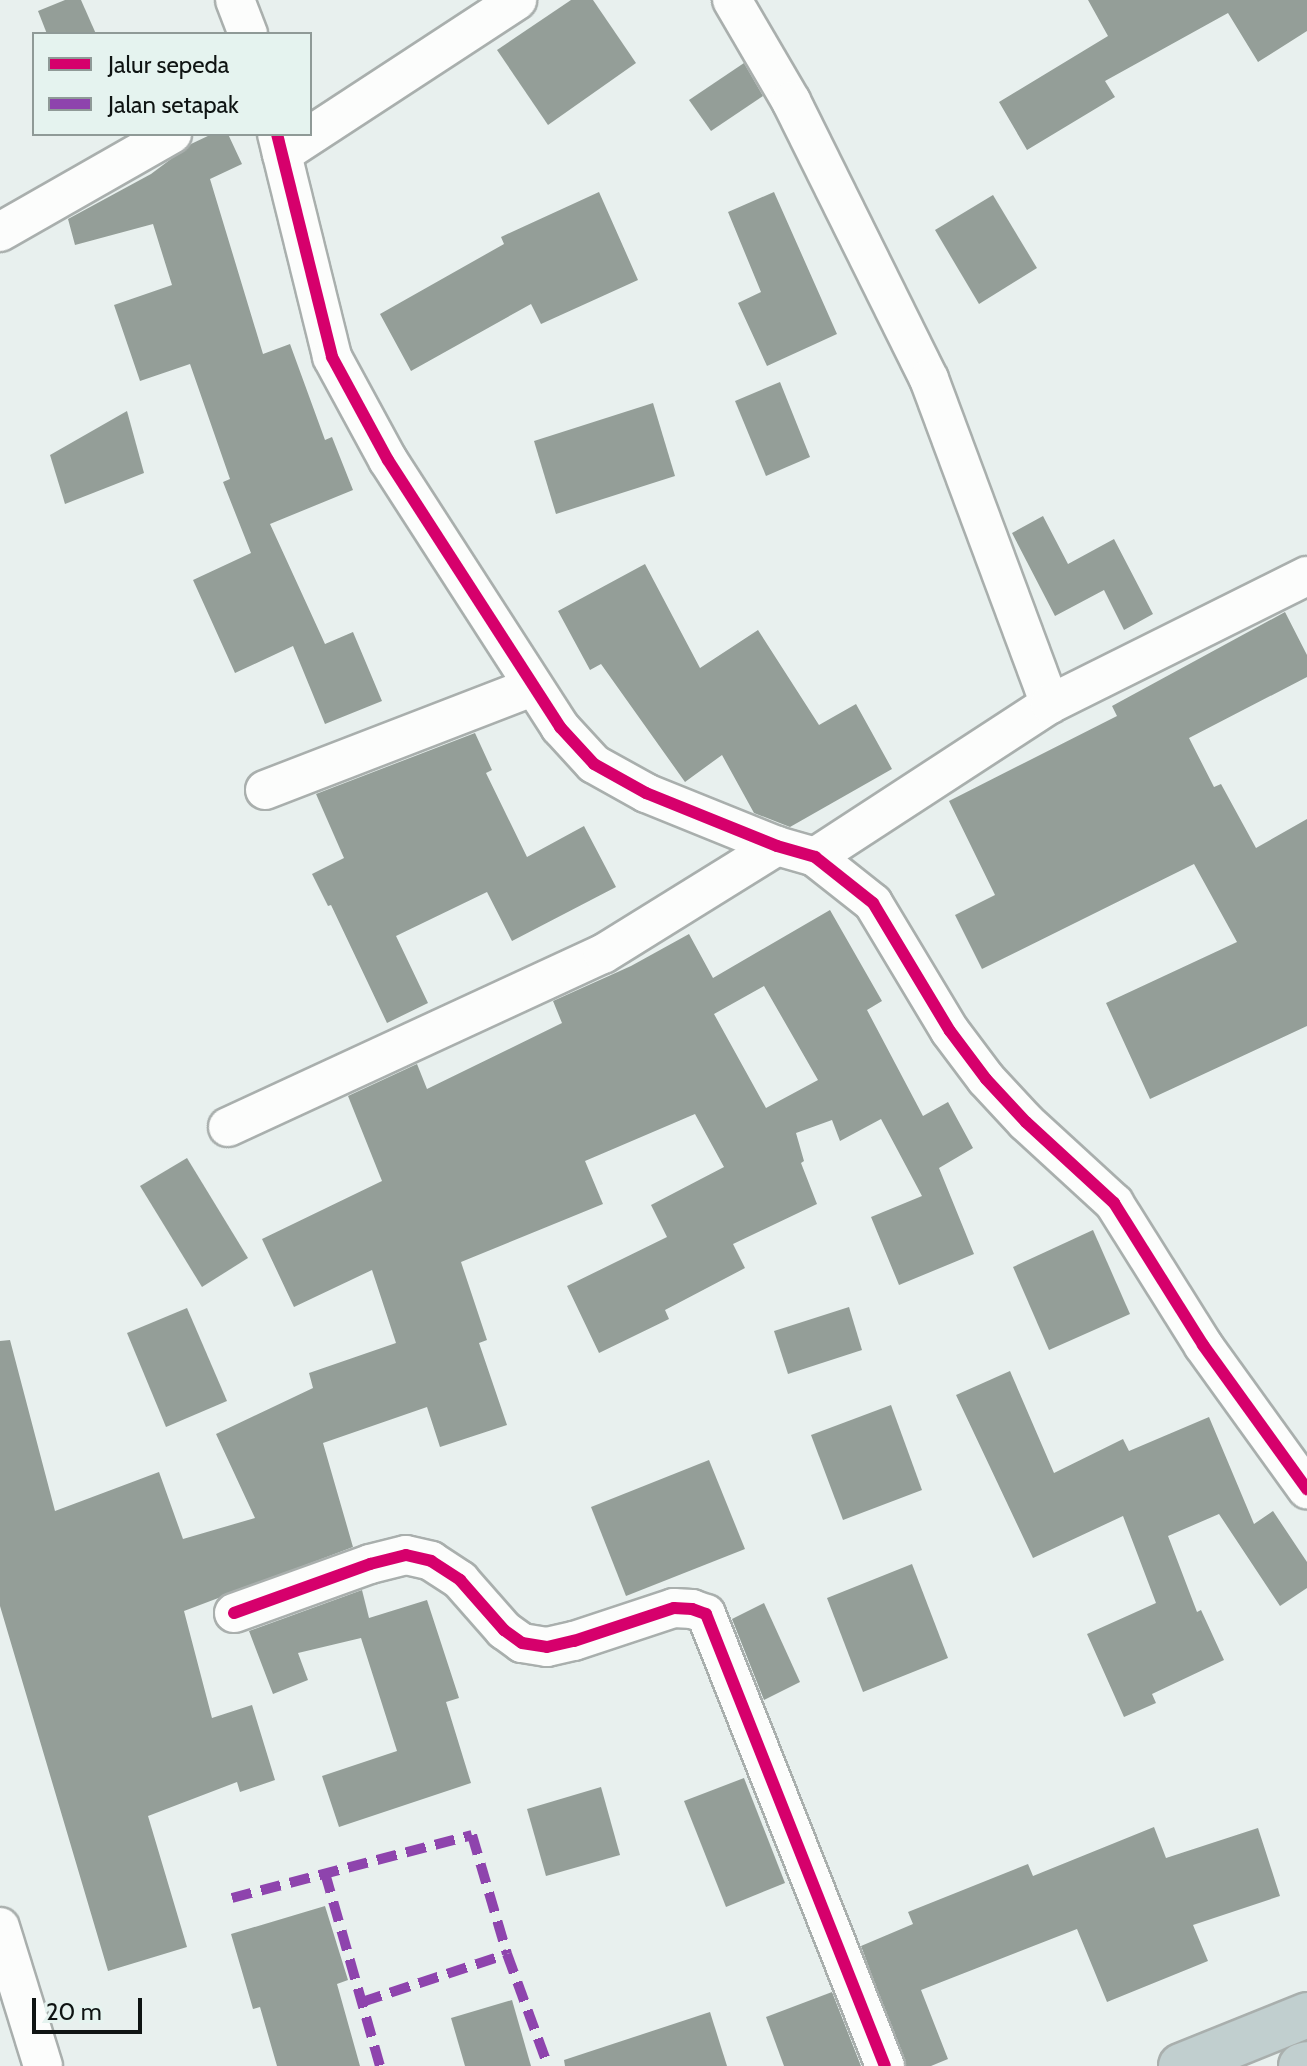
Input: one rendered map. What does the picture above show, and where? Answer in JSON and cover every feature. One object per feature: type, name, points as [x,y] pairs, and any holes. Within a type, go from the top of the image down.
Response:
[{"type":"highway","points":[[1181,2066],[1307,2015]]},
{"type":"highway","points":[[1301,2066],[1307,2064]]},
{"type":"street","points":[[235,0],[247,32]]},
{"type":"street","points":[[312,125],[517,0]]},
{"type":"street","points":[[732,0],[791,101],[929,379],[1050,704]]},
{"type":"street","points":[[0,232],[168,136]]},
{"type":"street","points":[[280,144],[332,357],[388,460],[560,727],[594,764],[646,793],[777,846],[815,857],[873,903],[950,1031],[986,1079],[1026,1122],[1114,1203],[1203,1345],[1307,1489]]},
{"type":"street","points":[[815,857],[1050,704],[1307,576]]},
{"type":"street","points":[[265,790],[532,687]]},
{"type":"street","points":[[228,1127],[603,954],[777,846]]},
{"type":"street","points":[[234,1613],[406,1555],[431,1561],[460,1580],[504,1630],[522,1643],[547,1647],[574,1641],[674,1608],[706,1614],[885,2066]]},
{"type":"street","points":[[0,1927],[43,2066]]},
{"type":"building","points":[[65,0],[81,0],[95,32],[46,32],[38,11]]},
{"type":"building","points":[[571,0],[593,0],[636,63],[548,125],[497,50]]},
{"type":"building","points":[[1088,0],[1307,0],[1307,31],[1258,62],[1228,13],[1105,81],[1115,97],[1027,150],[999,102],[1108,36]]},
{"type":"building","points":[[744,63],[763,96],[711,131],[689,100]]},
{"type":"building","points":[[208,136],[229,136],[242,164],[210,179],[263,354],[290,344],[325,440],[332,437],[353,490],[270,524],[325,644],[353,632],[382,701],[325,724],[293,646],[235,673],[193,580],[251,553],[223,482],[230,479],[190,364],[140,381],[114,305],[172,285],[153,224],[75,245],[68,219],[151,174],[191,144]]},
{"type":"building","points":[[599,192],[638,280],[541,324],[531,304],[411,371],[380,314],[504,244],[501,237]]},
{"type":"building","points":[[774,192],[837,334],[767,366],[738,303],[761,292],[728,212]]},
{"type":"building","points":[[993,195],[1037,268],[979,304],[935,230]]},
{"type":"building","points":[[780,382],[810,457],[766,476],[735,401]]},
{"type":"building","points":[[653,403],[675,476],[556,514],[534,441]]},
{"type":"building","points":[[127,411],[144,473],[65,504],[50,455]]},
{"type":"building","points":[[1043,516],[1068,564],[1114,539],[1153,614],[1124,630],[1104,590],[1055,616],[1012,533]]},
{"type":"building","points":[[645,564],[700,668],[758,630],[819,725],[856,704],[892,769],[790,827],[754,813],[722,755],[685,782],[601,664],[590,670],[558,611]]},
{"type":"building","points":[[1285,612],[1307,655],[1307,677],[1189,738],[1214,787],[1221,784],[1256,848],[1307,819],[1307,1026],[1150,1099],[1106,1003],[1237,942],[1194,864],[982,969],[955,915],[995,895],[949,801],[1117,716],[1112,706]]},
{"type":"building","points":[[475,733],[492,770],[486,773],[527,857],[584,826],[616,887],[512,941],[487,892],[396,936],[428,1003],[387,1023],[331,905],[328,906],[312,874],[344,858],[316,794]]},
{"type":"building","points":[[830,910],[882,1001],[867,1010],[923,1116],[948,1102],[973,1148],[939,1168],[974,1254],[899,1285],[871,1217],[922,1196],[881,1119],[840,1141],[832,1120],[796,1133],[804,1161],[801,1163],[817,1204],[733,1244],[745,1268],[665,1310],[669,1319],[599,1353],[567,1286],[667,1237],[651,1205],[724,1167],[695,1114],[585,1161],[603,1204],[461,1262],[487,1340],[479,1343],[507,1425],[440,1447],[427,1407],[323,1443],[353,1547],[184,1611],[212,1718],[252,1705],[275,1780],[240,1792],[237,1782],[148,1816],[187,1947],[108,1971],[0,1606],[0,1341],[10,1340],[55,1511],[159,1472],[183,1539],[255,1518],[216,1434],[313,1388],[309,1373],[396,1343],[372,1270],[294,1307],[262,1239],[382,1181],[348,1096],[417,1064],[427,1089],[562,1023],[553,1001],[631,966],[689,934],[713,978]],"holes":[[[764,986],[818,1080],[766,1108],[714,1014]]]},
{"type":"building","points":[[187,1158],[248,1258],[202,1287],[140,1186]]},
{"type":"building","points":[[1093,1230],[1130,1314],[1049,1350],[1013,1267]]},
{"type":"building","points":[[849,1307],[862,1350],[788,1374],[774,1331]]},
{"type":"building","points":[[187,1308],[227,1401],[166,1427],[127,1333]]},
{"type":"building","points":[[1010,1371],[1054,1473],[1123,1439],[1129,1451],[1209,1417],[1254,1524],[1273,1511],[1307,1562],[1307,1588],[1280,1606],[1219,1514],[1168,1536],[1197,1612],[1201,1610],[1224,1660],[1152,1694],[1156,1703],[1124,1717],[1087,1634],[1156,1603],[1123,1516],[1033,1558],[956,1395]]},
{"type":"building","points":[[891,1405],[922,1490],[843,1520],[811,1435]]},
{"type":"building","points":[[709,1460],[745,1549],[626,1596],[591,1507]]},
{"type":"building","points":[[912,1564],[948,1658],[863,1692],[827,1598]]},
{"type":"building","points":[[362,1590],[369,1618],[427,1600],[459,1698],[446,1702],[471,1783],[339,1827],[322,1776],[397,1751],[361,1638],[298,1653],[308,1680],[273,1694],[249,1631]]},
{"type":"building","points":[[764,1603],[800,1682],[764,1700],[732,1619]]},
{"type":"building","points":[[744,1778],[785,1883],[726,1907],[684,1801]]},
{"type":"building","points":[[601,1787],[620,1855],[546,1876],[527,1809]]},
{"type":"building","points":[[1154,1827],[1166,1858],[1258,1828],[1280,1896],[1193,1925],[1208,1961],[1107,2002],[1077,1929],[921,1990],[948,2059],[931,2066],[906,2066],[861,1946],[913,1924],[908,1912],[1028,1864],[1033,1876]]},
{"type":"building","points":[[325,1906],[348,1980],[337,1984],[360,2066],[277,2066],[260,2007],[253,2009],[231,1934]]},
{"type":"building","points":[[832,1992],[861,2066],[784,2066],[766,2017]]},
{"type":"building","points":[[512,2000],[531,2066],[465,2066],[451,2018]]},
{"type":"building","points":[[710,2012],[727,2066],[565,2066],[564,2060]]},
{"type":"marked path","points":[[232,1898],[472,1835],[507,1954],[548,2066]]},
{"type":"marked path","points":[[325,1873],[380,2066]]},
{"type":"marked path","points":[[362,2002],[507,1954]]},
{"type":"cycle path","points":[[277,136],[332,357],[388,460],[560,727],[594,764],[646,793],[777,846],[815,857],[873,903],[950,1031],[986,1079],[1026,1122],[1114,1203],[1203,1345],[1307,1489]]},
{"type":"cycle path","points":[[234,1613],[370,1564],[406,1555],[431,1561],[460,1580],[504,1630],[522,1643],[547,1647],[574,1641],[674,1608],[706,1614],[885,2066]]}]
